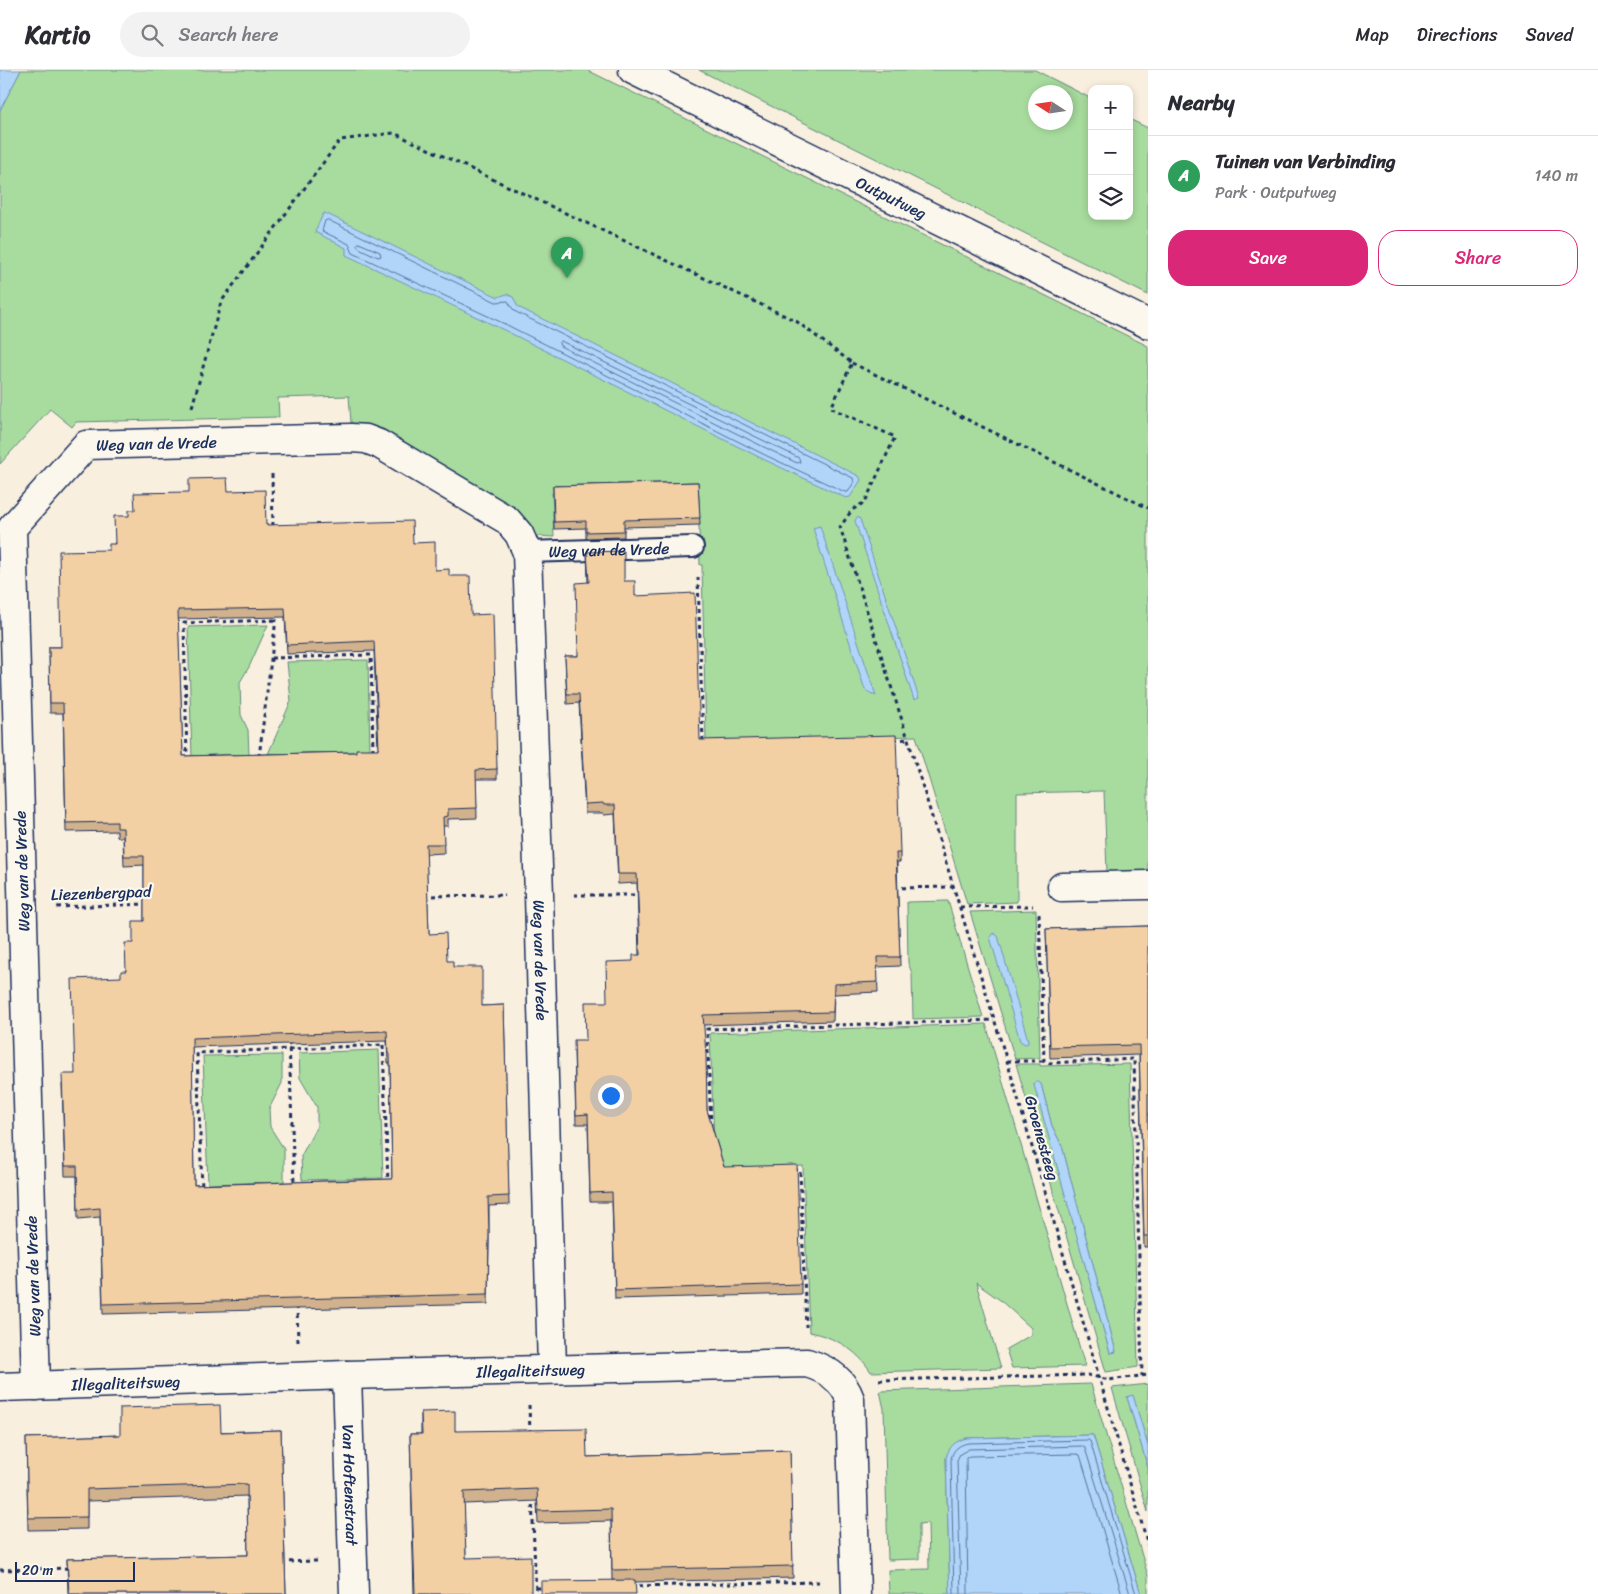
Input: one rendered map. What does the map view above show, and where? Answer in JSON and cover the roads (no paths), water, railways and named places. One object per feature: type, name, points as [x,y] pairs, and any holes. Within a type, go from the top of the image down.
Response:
[{"type":"street","name":"Outputweg","points":[[633,70],[1148,324]]},
{"type":"street","name":"Weg van de Vrede","points":[[36,1386],[12,528],[86,445],[366,439],[379,444],[507,520],[519,534],[527,552],[539,895],[540,1370]]},
{"type":"street","points":[[1062,887],[1148,884]]},
{"type":"street","name":"Illegaliteitsweg","points":[[0,1387],[347,1375],[807,1363],[827,1370],[846,1389],[850,1399],[856,1588]]},
{"type":"street","name":"Van Hoftenstraat","points":[[347,1375],[354,1594]]},
{"type":"lane","name":"Weg van de Vrede","points":[[527,552],[693,547]]},
{"type":"water","points":[[0,70],[21,70],[0,110]]},
{"type":"water","points":[[325,213],[498,297],[507,294],[513,297],[518,307],[859,476],[861,480],[850,497],[846,498],[765,460],[504,330],[346,255],[346,248],[315,232]]},
{"type":"water","points":[[857,517],[860,519],[919,698],[914,700],[855,521]]},
{"type":"water","points":[[820,526],[876,696],[865,690],[813,528]]},
{"type":"water","points":[[993,933],[998,936],[1028,1040],[1028,1043],[1025,1044],[1020,1041],[990,937]]},
{"type":"water","points":[[1037,1081],[1041,1084],[1052,1126],[1062,1146],[1116,1352],[1110,1353],[1034,1085]]},
{"type":"water","points":[[1133,1395],[1148,1446],[1148,1468],[1127,1397]]},
{"type":"water","points":[[1093,1435],[1141,1594],[950,1594],[946,1458],[951,1447],[956,1442],[967,1438]]},
{"type":"place","name":"Tuinen van Verbinding","points":[[567,278]]}]
